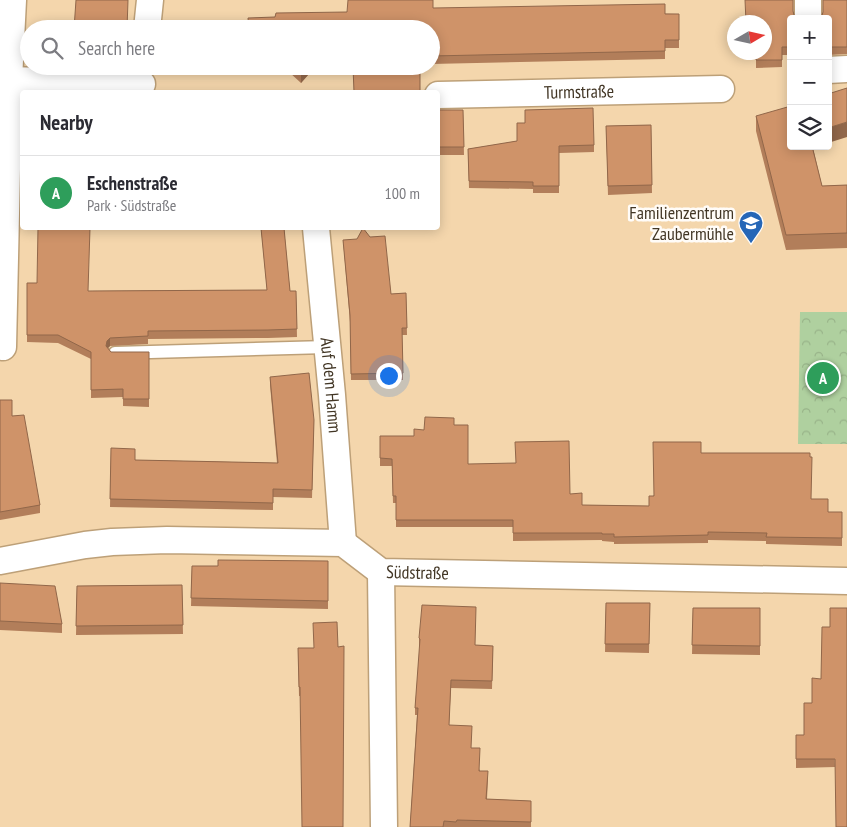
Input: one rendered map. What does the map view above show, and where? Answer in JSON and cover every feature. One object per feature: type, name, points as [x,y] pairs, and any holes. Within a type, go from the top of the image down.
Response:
[{"type":"street","points":[[3,348],[9,80],[13,0]]},
{"type":"street","points":[[148,20],[150,0]]},
{"type":"street","points":[[808,0],[808,15]]},
{"type":"street","points":[[832,70],[847,70]]},
{"type":"street","points":[[9,80],[145,81]]},
{"type":"street","name":"Turmstraße","points":[[440,95],[721,89]]},
{"type":"street","name":"Auf dem Hamm","points":[[316,230],[343,543]]},
{"type":"street","points":[[0,561],[85,545],[140,541],[343,543]]},
{"type":"street","name":"Südstraße","points":[[343,543],[381,572],[847,581]]},
{"type":"street","points":[[381,572],[384,827]]},
{"type":"lane","points":[[114,353],[327,347]]},
{"type":"green space","points":[[800,312],[847,312],[847,444],[798,444]]},
{"type":"building","points":[[76,0],[128,0],[127,20],[75,20]]},
{"type":"building","points":[[348,0],[433,0],[433,8],[665,4],[665,14],[679,14],[679,40],[665,40],[665,51],[440,56],[440,20],[248,20],[248,18],[275,17],[276,13],[347,12]]},
{"type":"building","points":[[745,0],[793,0],[794,15],[787,15],[787,47],[782,47],[782,60],[772,60],[772,15],[746,15]]},
{"type":"building","points":[[823,0],[847,0],[847,47],[832,47],[832,15],[822,15]]},
{"type":"building","points":[[353,75],[420,75],[420,90],[354,90]]},
{"type":"building","points":[[847,88],[847,122],[832,127],[832,105],[832,93]]},
{"type":"building","points":[[787,107],[787,150],[813,150],[822,186],[847,185],[847,233],[786,235],[756,116]]},
{"type":"building","points":[[593,108],[594,145],[559,146],[559,186],[533,186],[533,182],[469,181],[468,149],[517,141],[517,123],[525,123],[525,110]]},
{"type":"building","points":[[440,110],[463,110],[464,147],[440,147]]},
{"type":"building","points":[[651,125],[652,185],[608,186],[606,126]]},
{"type":"building","points":[[38,230],[90,230],[88,291],[267,290],[261,230],[284,230],[290,291],[296,291],[297,329],[148,331],[148,336],[110,338],[106,346],[111,352],[149,352],[149,399],[123,399],[123,389],[91,390],[91,352],[58,335],[27,335],[27,283],[37,283]]},
{"type":"building","points":[[362,230],[365,230],[370,237],[385,236],[391,294],[406,293],[407,328],[402,328],[403,373],[351,374],[350,315],[343,240],[357,239]]},
{"type":"building","points":[[309,373],[314,420],[312,490],[273,489],[273,503],[110,499],[111,448],[135,449],[135,460],[278,463],[270,377]]},
{"type":"building","points":[[0,400],[12,400],[12,416],[24,415],[40,505],[0,512]]},
{"type":"building","points":[[425,417],[454,418],[454,425],[468,425],[468,464],[516,463],[515,442],[569,441],[570,494],[582,493],[582,505],[649,506],[649,496],[654,496],[653,442],[701,442],[701,453],[810,453],[810,457],[812,457],[811,499],[828,499],[828,512],[842,512],[842,538],[766,537],[767,533],[708,532],[708,535],[614,537],[614,534],[602,533],[513,533],[513,520],[396,520],[396,496],[393,496],[392,459],[380,458],[380,436],[414,436],[414,429],[424,430]]},
{"type":"building","points":[[218,560],[328,561],[328,601],[191,598],[192,566],[218,566]]},
{"type":"building","points":[[0,583],[55,586],[62,624],[0,621]]},
{"type":"building","points":[[182,585],[183,625],[76,626],[77,586]]},
{"type":"building","points":[[606,603],[650,603],[649,644],[605,644]]},
{"type":"building","points":[[422,605],[476,607],[475,645],[493,646],[492,681],[451,680],[449,725],[472,726],[471,748],[480,748],[479,771],[488,771],[486,799],[531,801],[531,822],[457,820],[456,822],[444,821],[443,827],[410,827],[418,708],[415,708]]},
{"type":"building","points":[[693,608],[760,608],[760,646],[692,645]]},
{"type":"building","points":[[830,608],[847,608],[847,827],[836,827],[835,759],[796,759],[796,735],[804,735],[804,703],[812,703],[812,678],[821,679],[822,627],[830,627]]},
{"type":"building","points":[[337,622],[338,647],[344,646],[343,827],[302,827],[298,648],[314,648],[313,623]]},
{"type":"place","name":"Familienzentrum Zaubermühle","points":[[751,244]]},
{"type":"place","name":"Eschenstraße","points":[[823,378]]}]
